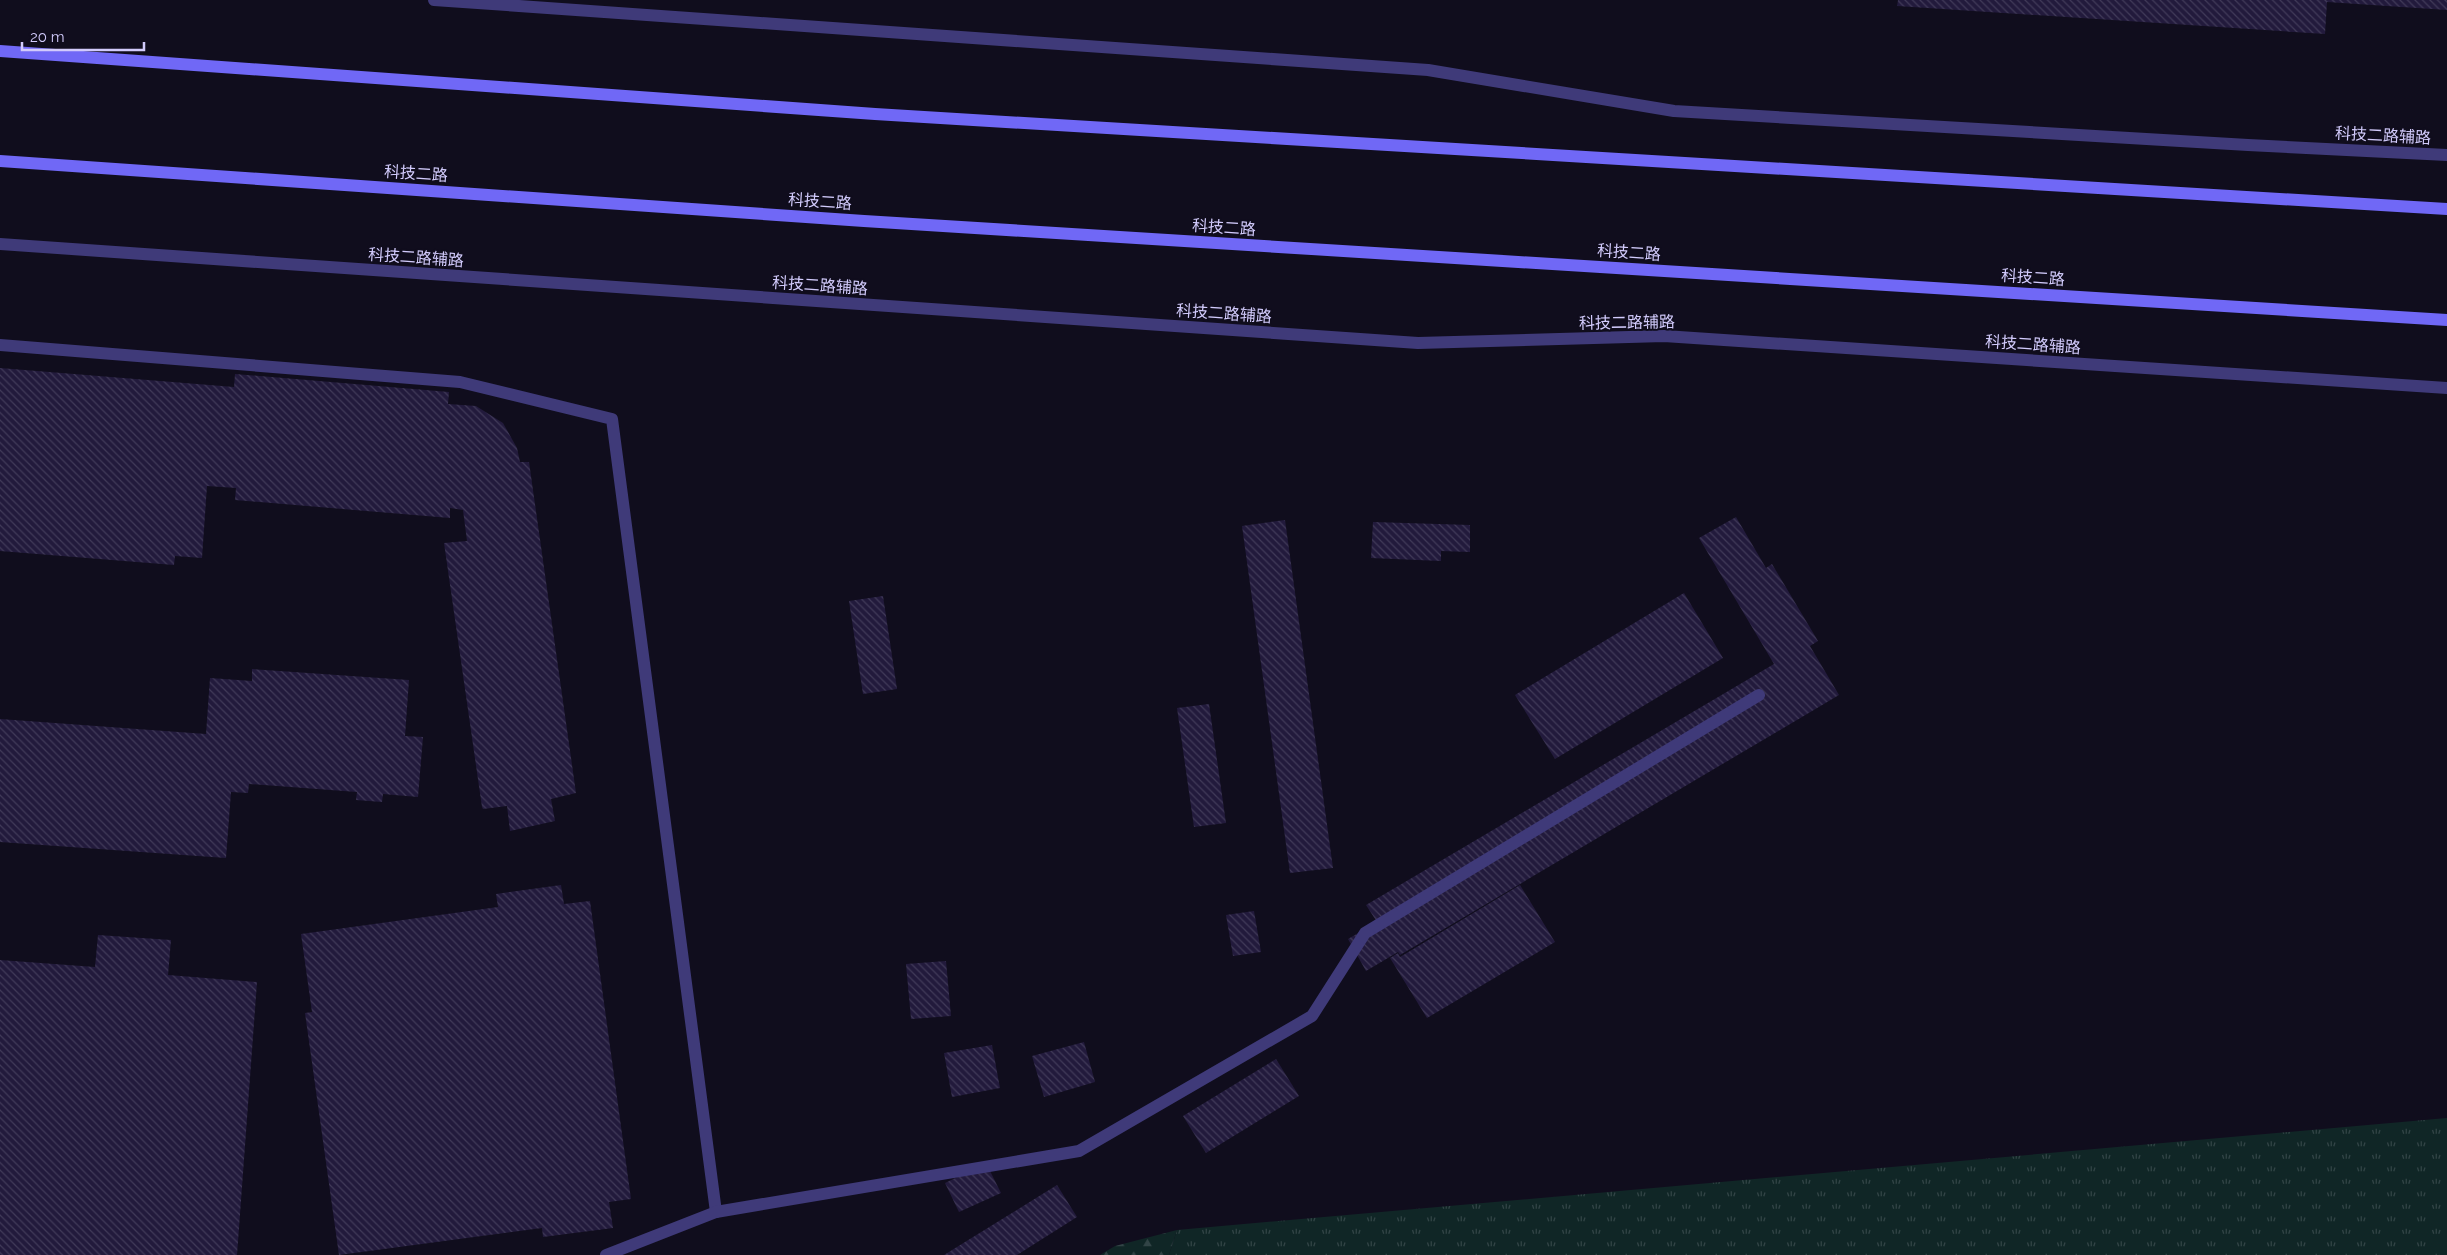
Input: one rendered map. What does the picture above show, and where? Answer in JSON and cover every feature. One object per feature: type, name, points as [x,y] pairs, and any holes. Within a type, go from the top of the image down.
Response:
[{"type":"main road","points":[[0,51],[865,113],[2447,209]]},
{"type":"main road","name":"科技二路","points":[[0,161],[855,220],[2447,320]]},
{"type":"street","name":"科技二路辅路","points":[[434,0],[1428,70],[1674,111],[2238,145],[2447,154]]},
{"type":"street","name":"科技二路辅路","points":[[0,244],[1418,343],[1664,336],[2447,388]]},
{"type":"street","points":[[0,345],[460,382],[612,419],[716,1212]]},
{"type":"street","points":[[606,1255],[716,1212],[1079,1151],[1312,1016],[1365,933],[1759,694]]},
{"type":"green space","points":[[2447,1118],[2447,1255],[1169,1255],[1177,1230]]},
{"type":"green space","points":[[1177,1230],[1169,1255],[1100,1255],[1115,1246]]},
{"type":"building","points":[[1898,0],[2447,0],[2447,10],[2327,2],[2325,34],[1897,6]]},
{"type":"building","points":[[0,368],[234,387],[235,374],[449,392],[448,404],[476,406],[503,423],[517,448],[520,462],[529,462],[576,793],[551,799],[555,821],[510,831],[507,806],[483,809],[482,807],[444,543],[467,541],[463,510],[450,508],[450,518],[235,500],[236,488],[207,486],[202,558],[175,556],[174,565],[0,551]]},
{"type":"building","points":[[1736,517],[1766,568],[1772,564],[1818,641],[1810,646],[1839,695],[1400,955],[1398,952],[1366,971],[1348,939],[1377,922],[1366,905],[1774,664],[1699,538]]},
{"type":"building","points":[[1285,520],[1333,868],[1290,873],[1242,526]]},
{"type":"building","points":[[1373,522],[1470,525],[1470,552],[1441,551],[1441,561],[1371,558]]},
{"type":"building","points":[[1684,593],[1723,658],[1555,759],[1515,695]]},
{"type":"building","points":[[883,596],[897,689],[863,694],[849,601]]},
{"type":"building","points":[[252,669],[409,680],[405,736],[423,737],[418,797],[383,794],[382,802],[356,800],[357,792],[249,784],[248,793],[231,792],[226,858],[0,842],[0,719],[206,734],[210,678],[252,681]]},
{"type":"building","points":[[1209,704],[1226,823],[1194,827],[1177,708]]},
{"type":"building","points":[[561,885],[564,904],[590,901],[631,1199],[609,1202],[613,1228],[543,1237],[542,1228],[339,1255],[305,1013],[312,1012],[301,934],[498,907],[496,894]]},
{"type":"building","points":[[1520,885],[1555,942],[1427,1018],[1390,958],[1398,953],[1400,957]]},
{"type":"building","points":[[1254,911],[1261,952],[1233,956],[1226,915]]},
{"type":"building","points":[[98,935],[171,940],[168,975],[257,982],[237,1255],[0,1255],[0,960],[95,967]]},
{"type":"building","points":[[946,961],[951,1016],[911,1019],[906,964]]},
{"type":"building","points":[[1084,1042],[1095,1082],[1044,1097],[1032,1056]]},
{"type":"building","points":[[992,1045],[1000,1088],[952,1097],[944,1053]]},
{"type":"building","points":[[1276,1059],[1299,1096],[1206,1153],[1183,1116]]},
{"type":"building","points":[[986,1163],[1001,1193],[959,1212],[945,1183]]},
{"type":"building","points":[[1057,1185],[1077,1217],[1017,1255],[944,1255]]}]
